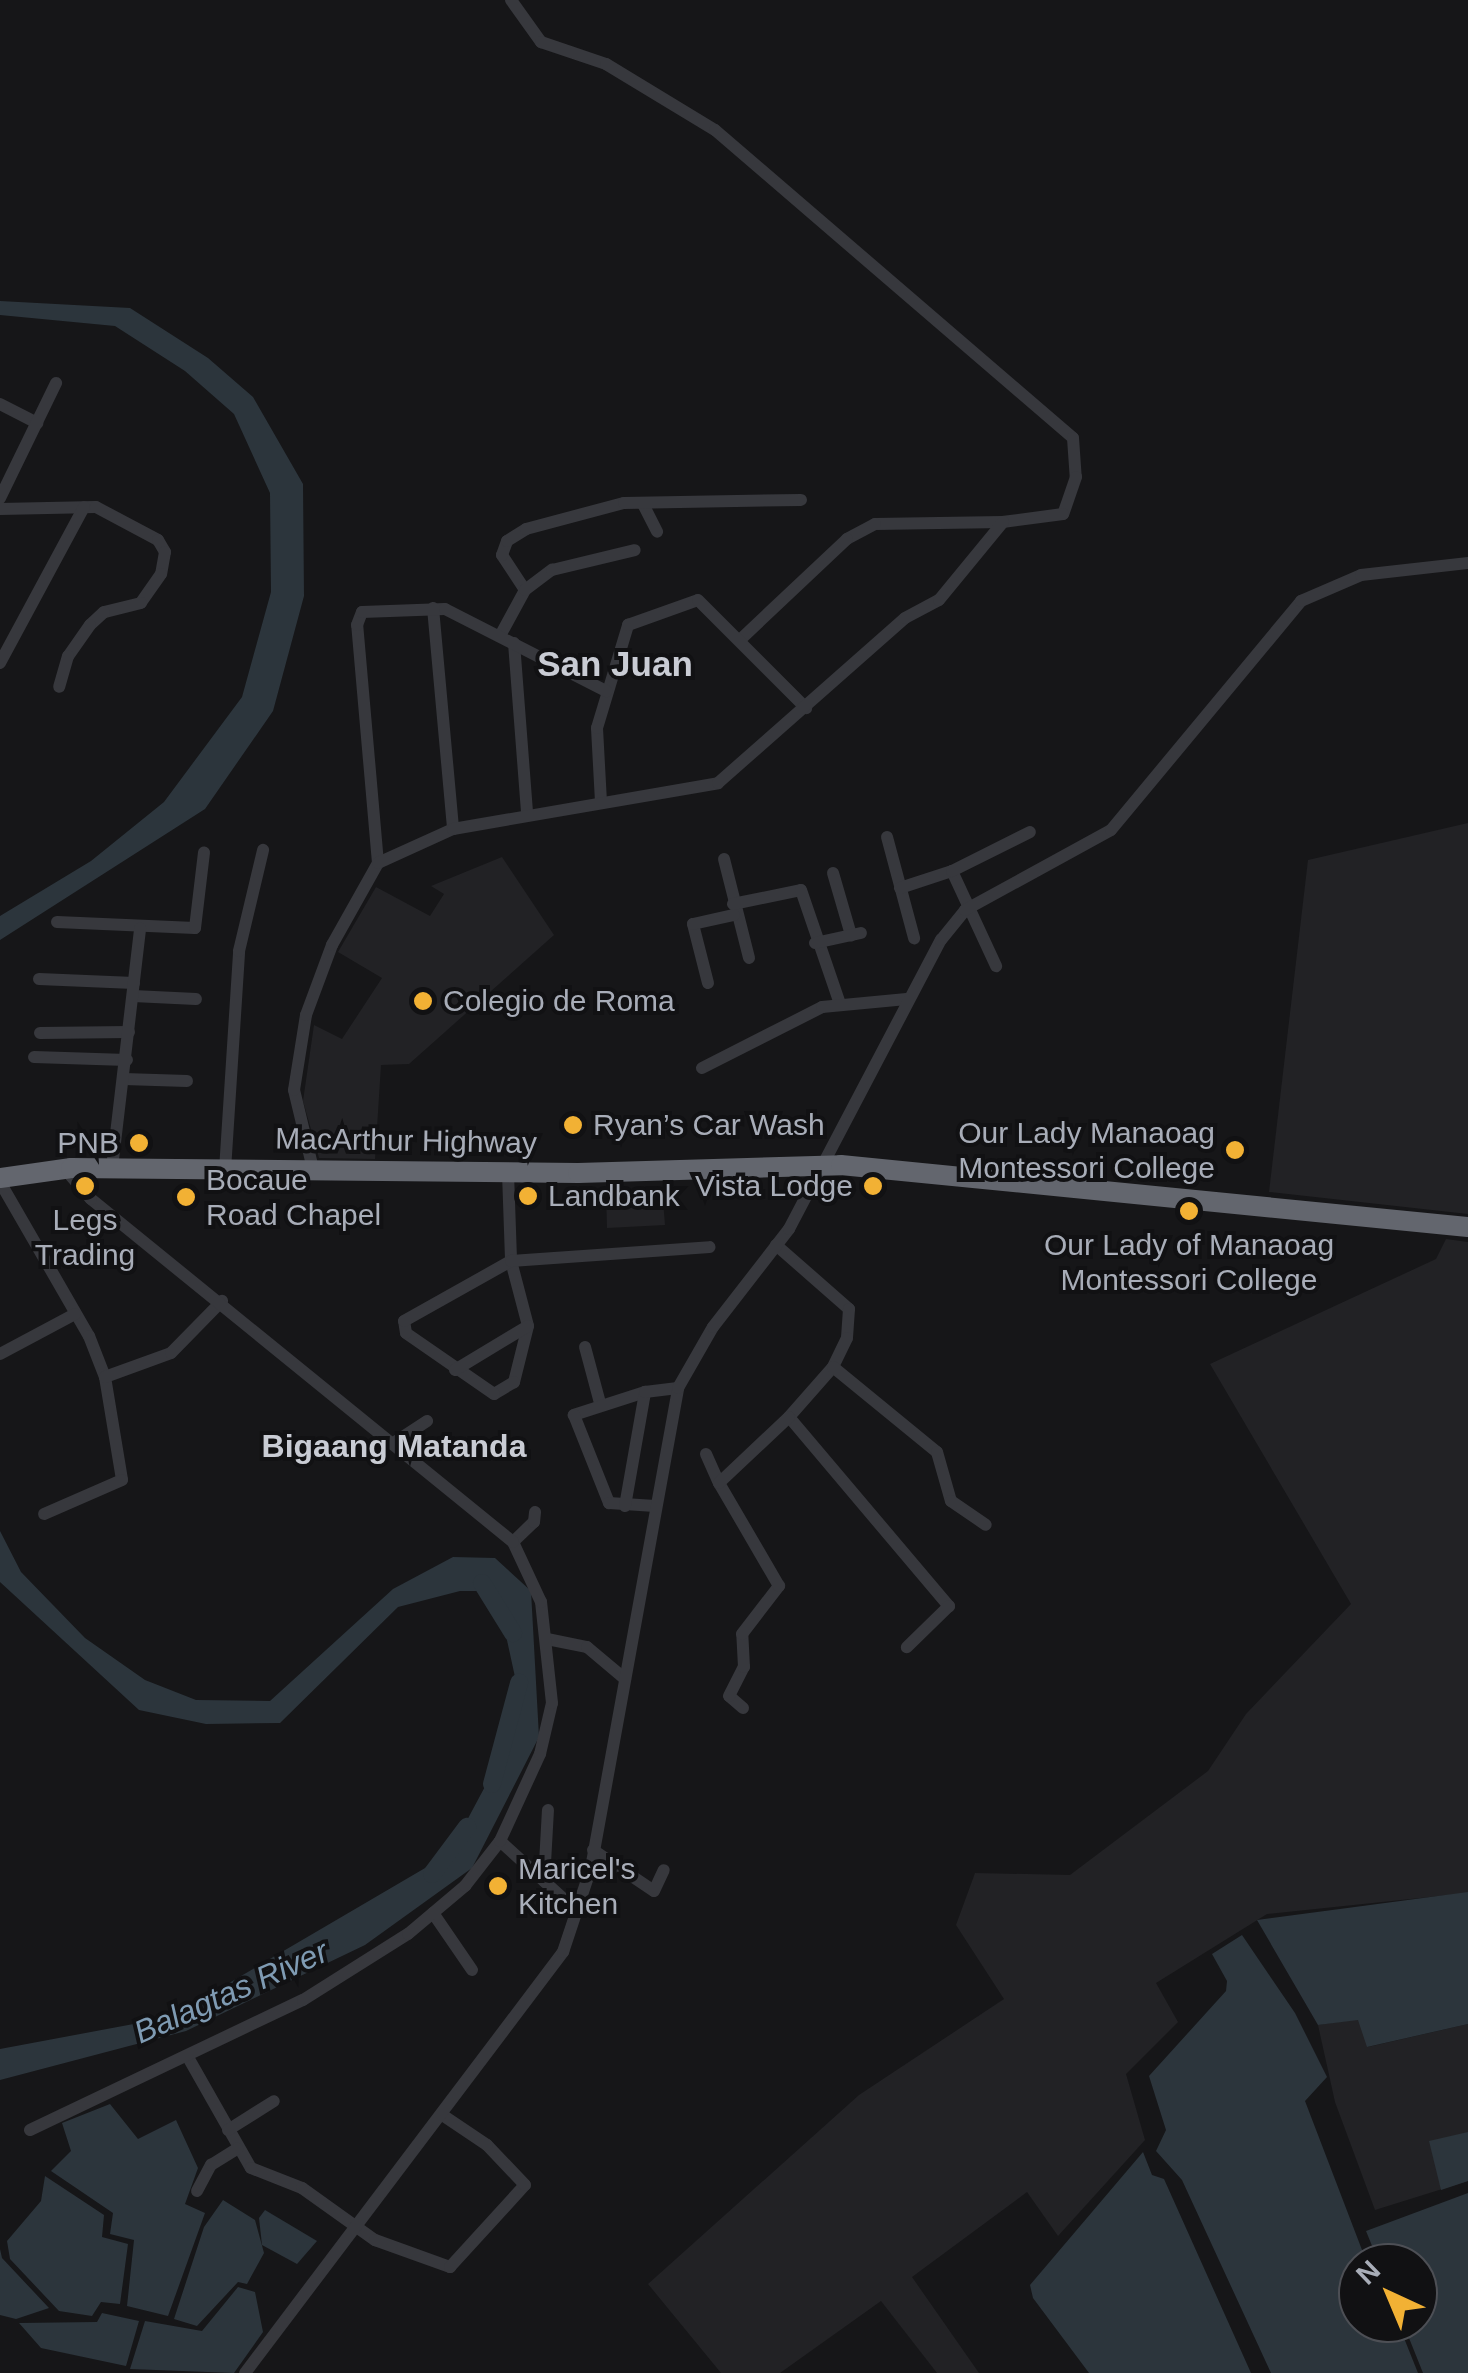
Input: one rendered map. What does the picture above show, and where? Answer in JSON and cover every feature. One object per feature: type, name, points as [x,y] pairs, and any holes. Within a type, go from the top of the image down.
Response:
[{"type":"highway","name":"MacArthur Highway","points":[[0,1180],[64,1168],[508,1173],[818,1164],[1125,1188],[1468,1227]]},
{"type":"street","points":[[511,0],[541,42],[606,64],[715,130],[1064,424],[1075,445],[1068,509],[1003,522],[875,524],[847,539],[740,640]]},
{"type":"street","points":[[0,498],[56,383]]},
{"type":"street","points":[[0,404],[36,422]]},
{"type":"street","points":[[525,590],[502,554],[508,541],[594,508],[801,500]]},
{"type":"street","points":[[643,504],[656,532]]},
{"type":"street","points":[[0,663],[84,507]]},
{"type":"street","points":[[0,509],[106,510],[158,540],[165,564],[134,609],[110,609],[90,625],[68,656],[59,687]]},
{"type":"street","points":[[378,864],[453,829],[527,812],[718,783],[905,618],[939,600],[1003,522]]},
{"type":"street","points":[[527,812],[507,638],[525,590],[552,570],[635,550]]},
{"type":"street","points":[[245,2373],[549,1976],[578,1912],[593,1850],[678,1388],[713,1327],[776,1245],[907,999],[965,910],[1111,830],[1302,601],[1361,576],[1468,563]]},
{"type":"street","points":[[601,802],[595,744],[621,632],[682,601],[706,605],[806,708]]},
{"type":"street","points":[[313,1169],[294,1090],[306,1016],[332,945],[378,864],[356,620],[368,610],[433,608],[507,638],[606,692]]},
{"type":"street","points":[[433,608],[453,829]]},
{"type":"street","points":[[900,888],[952,872],[1030,832]]},
{"type":"street","points":[[887,837],[914,938]]},
{"type":"street","points":[[225,1170],[239,950],[263,850]]},
{"type":"street","points":[[58,922],[140,929],[195,928],[204,853]]},
{"type":"street","points":[[724,859],[749,958]]},
{"type":"street","points":[[952,872],[965,910],[996,966]]},
{"type":"street","points":[[815,943],[856,934],[833,873]]},
{"type":"street","points":[[708,983],[693,924],[801,890],[815,943],[840,1004]]},
{"type":"street","points":[[112,1168],[140,929]]},
{"type":"street","points":[[39,980],[196,1000]]},
{"type":"street","points":[[702,1068],[806,1014],[840,1004],[907,999]]},
{"type":"street","points":[[40,1033],[129,1032]]},
{"type":"street","points":[[34,1058],[126,1060]]},
{"type":"street","points":[[124,1080],[187,1081]]},
{"type":"street","points":[[30,2130],[189,2059],[352,1972],[433,1914],[500,1842],[546,1739],[552,1703],[548,1639],[538,1593],[513,1542],[222,1300],[91,1200],[64,1168]]},
{"type":"street","points":[[508,1173],[511,1261],[528,1326],[506,1392],[494,1394],[455,1370],[402,1324],[511,1261],[710,1246]]},
{"type":"street","points":[[0,1180],[75,1314],[105,1378],[122,1480],[44,1514]]},
{"type":"street","points":[[719,1483],[789,1417],[833,1367],[847,1338],[846,1301],[776,1245]]},
{"type":"street","points":[[105,1378],[171,1353],[222,1300]]},
{"type":"street","points":[[0,1354],[75,1314]]},
{"type":"street","points":[[455,1370],[528,1326]]},
{"type":"street","points":[[585,1347],[600,1403]]},
{"type":"street","points":[[833,1367],[937,1452],[951,1501],[986,1525]]},
{"type":"street","points":[[655,1506],[609,1504],[574,1415],[600,1403],[678,1388]]},
{"type":"street","points":[[625,1506],[645,1392]]},
{"type":"street","points":[[789,1417],[950,1606],[907,1647]]},
{"type":"street","points":[[392,1444],[427,1420]]},
{"type":"street","points":[[706,1454],[779,1586],[742,1634],[744,1667],[729,1696],[743,1708]]},
{"type":"street","points":[[513,1542],[534,1522],[535,1512]]},
{"type":"street","points":[[548,1639],[588,1647],[625,1679]]},
{"type":"street","points":[[544,1882],[548,1810]]},
{"type":"street","points":[[500,1842],[578,1912]]},
{"type":"street","points":[[593,1850],[654,1891],[664,1870]]},
{"type":"street","points":[[433,1914],[472,1970]]},
{"type":"street","points":[[189,2059],[251,2168],[302,2188],[356,2228],[456,2266],[523,2190],[524,2179],[501,2157],[444,2116]]},
{"type":"street","points":[[228,2130],[274,2100]]},
{"type":"street","points":[[197,2191],[211,2165],[238,2149]]},
{"type":"shaded area","points":[[1468,823],[1468,1214],[1269,1192],[1308,860]]},
{"type":"shaded area","name":"Colegio de Roma","points":[[502,857],[554,935],[409,1064],[381,1065],[375,1159],[319,1158],[303,1101],[314,1025],[342,1039],[382,978],[338,952],[376,887],[430,916],[444,894],[431,886]]},
{"type":"shaded area","points":[[662,1188],[665,1225],[607,1228],[606,1190]]},
{"type":"shaded area","points":[[1446,1239],[1468,1242],[1468,1893],[1267,1914],[1156,1983],[1178,2022],[1126,2074],[1145,2140],[1058,2236],[1027,2192],[912,2277],[979,2373],[937,2373],[881,2301],[780,2373],[721,2373],[648,2284],[859,2095],[1004,1999],[956,1925],[975,1873],[1070,1875],[1208,1771],[1246,1714],[1351,1604],[1210,1364],[1436,1259]]},
{"type":"shaded area","points":[[1359,2019],[1368,2047],[1468,2024],[1468,2181],[1375,2210],[1335,2102],[1318,2025]]},
{"type":"water","points":[[0,301],[130,308],[208,358],[253,397],[303,484],[304,596],[273,711],[205,809],[0,940],[0,916],[91,861],[164,802],[242,697],[271,592],[270,493],[234,414],[185,371],[115,326],[0,315]]},
{"type":"water","points":[[0,1531],[21,1572],[85,1638],[145,1680],[196,1700],[270,1701],[393,1589],[453,1557],[495,1558],[531,1591],[539,1737],[472,1868],[365,1945],[186,2031],[0,2080],[0,2049],[171,2017],[449,1854],[512,1736],[515,1677],[500,1608],[482,1591],[460,1591],[398,1607],[280,1723],[206,1724],[139,1710],[0,1582]]},
{"type":"water","points":[[1468,1892],[1468,2024],[1367,2047],[1358,2020],[1318,2025],[1257,1920]]},
{"type":"water","points":[[1242,1935],[1295,2013],[1327,2077],[1305,2101],[1359,2243],[1338,2243],[1338,2343],[1406,2343],[1418,2373],[1271,2373],[1182,2180],[1156,2151],[1166,2130],[1149,2076],[1226,1991],[1227,1981],[1212,1954]]},
{"type":"water","points":[[110,2104],[138,2139],[176,2120],[198,2168],[185,2204],[205,2213],[168,2316],[127,2306],[134,2240],[110,2234],[113,2213],[51,2171],[71,2151],[62,2123]]},
{"type":"water","points":[[1468,2132],[1468,2181],[1441,2190],[1429,2141]]},
{"type":"water","points":[[1143,2152],[1152,2175],[1164,2179],[1251,2373],[1089,2373],[1033,2298],[1030,2285]]},
{"type":"water","points":[[45,2176],[104,2215],[102,2237],[128,2244],[120,2304],[101,2302],[92,2316],[59,2311],[10,2259],[7,2241],[41,2201]]},
{"type":"water","points":[[1468,2193],[1468,2373],[1423,2373],[1411,2343],[1438,2343],[1438,2243],[1371,2243],[1366,2231]]},
{"type":"water","points":[[223,2200],[255,2220],[264,2253],[247,2284],[238,2282],[197,2326],[174,2319],[204,2227]]},
{"type":"water","points":[[265,2210],[317,2241],[297,2264],[262,2245],[259,2218]]},
{"type":"water","points":[[0,2249],[2,2258],[49,2308],[16,2319],[0,2315]]},
{"type":"water","points":[[238,2287],[255,2292],[263,2332],[234,2373],[130,2369],[145,2321],[202,2331]]},
{"type":"water","points":[[102,2313],[139,2321],[126,2366],[41,2348],[19,2323],[97,2322]]},
{"type":"waterway","name":"Balagtas River","points":[[482,1583],[513,1633]]},
{"type":"waterway","name":"Balagtas River","points":[[492,1784],[519,1683]]},
{"type":"waterway","name":"Balagtas River","points":[[432,1874],[467,1827]]},
{"type":"place","name":"Colegio de Roma","points":[[423,1001]]},
{"type":"place","name":"Ryan’s Car Wash","points":[[573,1125]]},
{"type":"place","name":"PNB","points":[[139,1143]]},
{"type":"place","name":"Our Lady Manaoag Montessori College","points":[[1235,1150]]},
{"type":"place","name":"Legs Trading","points":[[85,1186]]},
{"type":"place","name":"Vista Lodge","points":[[873,1186]]},
{"type":"place","name":"Landbank","points":[[528,1196]]},
{"type":"place","name":"Bocaue Road Chapel","points":[[186,1197]]},
{"type":"place","name":"Our Lady of Manaoag Montessori College","points":[[1189,1211]]},
{"type":"place","name":"Maricel's Kitchen","points":[[498,1886]]},
{"type":"district","name":"San Juan","points":[[615,664]]},
{"type":"district","name":"Bigaang Matanda","points":[[394,1446]]}]
